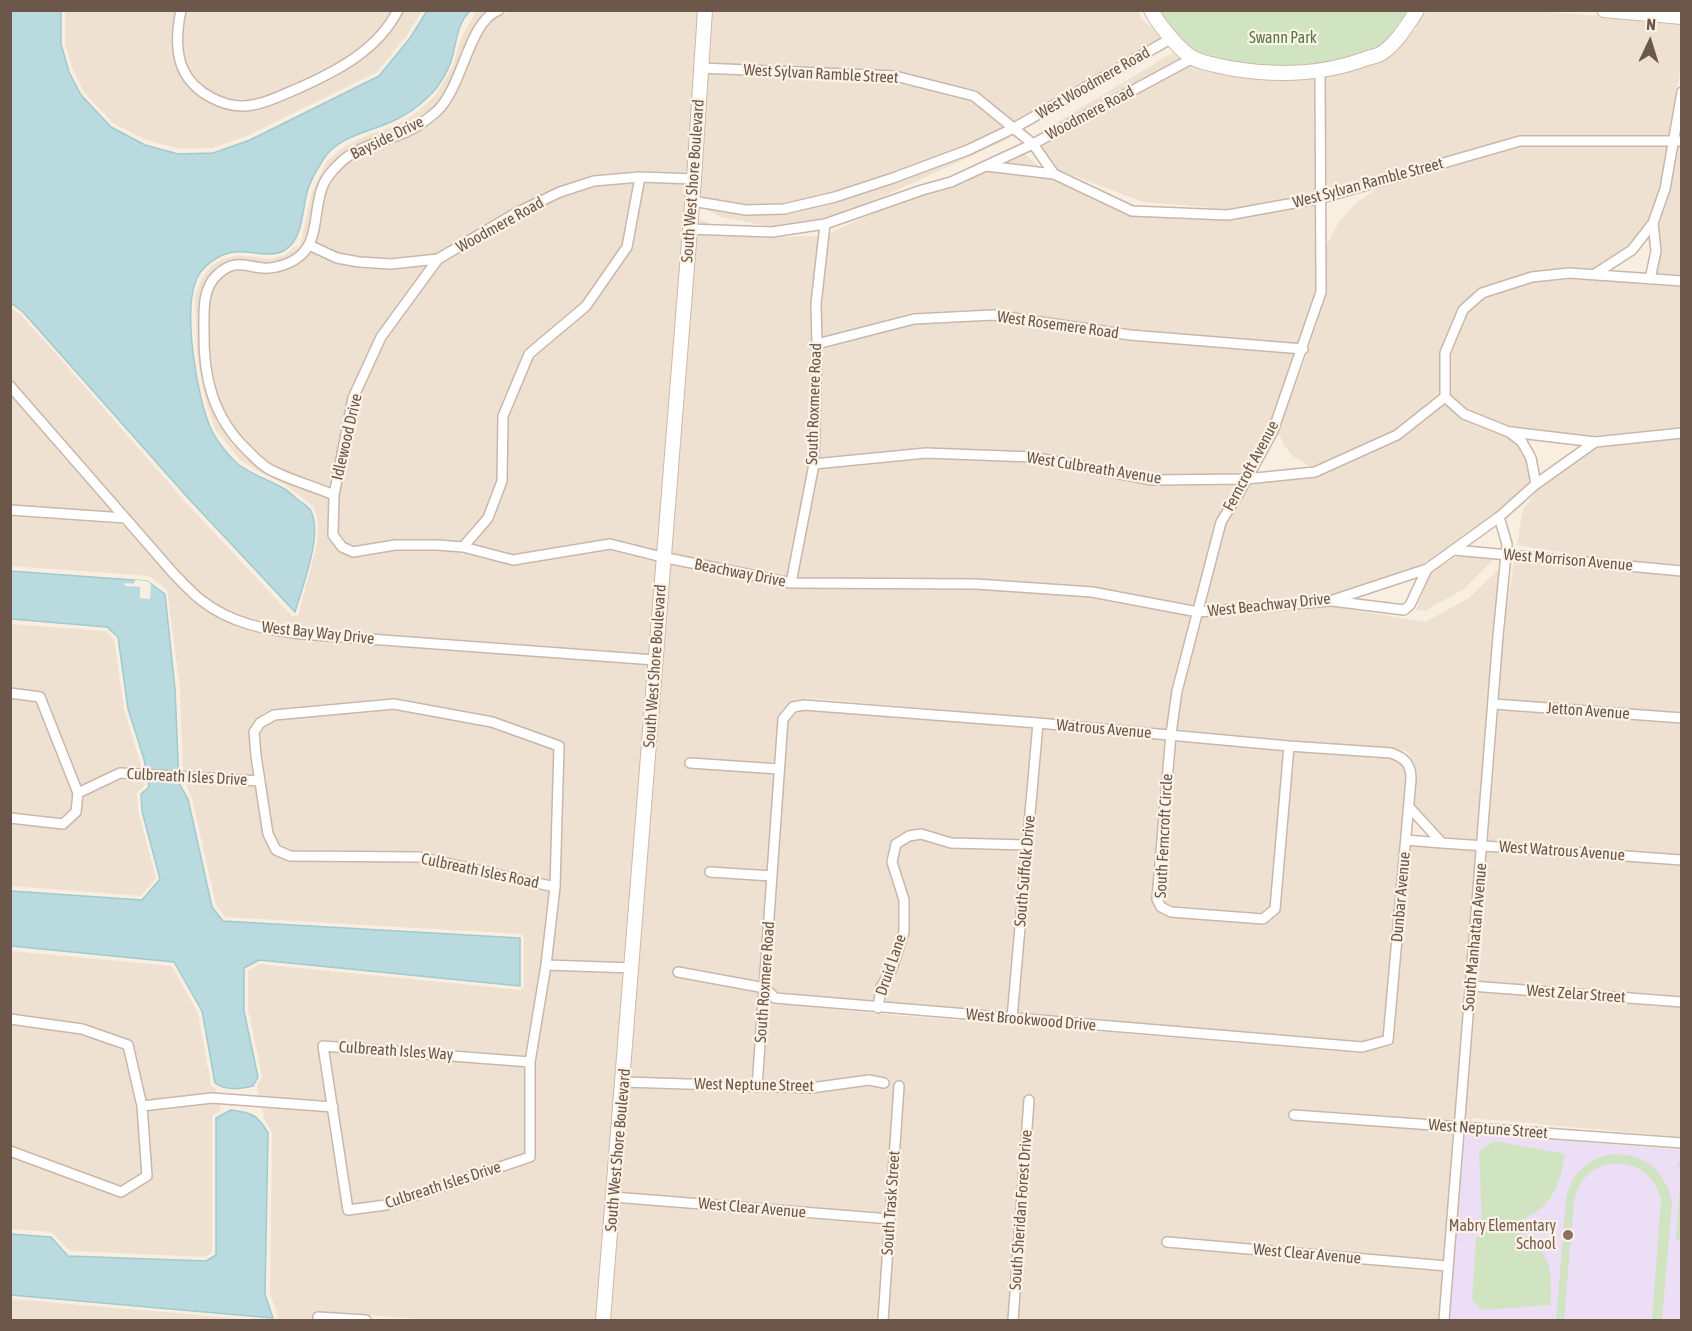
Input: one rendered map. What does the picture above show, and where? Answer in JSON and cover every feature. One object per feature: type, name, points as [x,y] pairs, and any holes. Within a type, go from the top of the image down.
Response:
[{"type":"street","points":[[182,10],[177,45],[183,70],[199,89],[215,100],[231,105],[251,106],[323,77],[361,54],[382,33],[398,10]]},
{"type":"street","name":"Bayside Drive","points":[[309,245],[324,184],[337,166],[354,151],[414,128],[437,111],[452,92],[476,32],[492,13],[499,10]]},
{"type":"street","name":"South West Shore Boulevard","points":[[603,1320],[633,968],[662,557],[694,179],[705,10]]},
{"type":"street","points":[[1151,10],[1158,24],[1193,58],[1241,70],[1283,73],[1320,71],[1348,66],[1382,53],[1403,31],[1417,10]]},
{"type":"street","points":[[1604,10],[1682,17]]},
{"type":"street","name":"West Woodmere Road","points":[[1014,128],[1172,38]]},
{"type":"street","name":"Woodmere Road","points":[[689,229],[772,232],[825,224],[951,182],[1033,144],[1193,58]]},
{"type":"street","name":"West Sylvan Ramble Street","points":[[700,68],[895,76],[974,96],[1033,144],[1054,174],[1132,211],[1228,215],[1322,198],[1520,141],[1677,141]]},
{"type":"street","name":"Ferncroft Avenue","points":[[1171,734],[1177,691],[1221,522],[1273,431],[1303,350],[1321,292],[1320,71]]},
{"type":"street","points":[[1594,275],[1632,250],[1653,223],[1665,189],[1677,141],[1682,92]]},
{"type":"street","points":[[692,201],[746,210],[784,209],[835,197],[893,178],[968,150],[1014,128]]},
{"type":"street","points":[[986,166],[1054,174]]},
{"type":"street","points":[[463,548],[488,518],[502,481],[503,416],[529,354],[586,306],[627,247],[640,177]]},
{"type":"street","name":"Woodmere Road","points":[[309,245],[337,258],[359,262],[391,264],[438,259],[519,212],[560,192],[594,181],[640,177],[694,179]]},
{"type":"street","points":[[1650,279],[1656,251],[1653,223]]},
{"type":"street","name":"South Roxmere Road","points":[[791,583],[814,464],[816,304],[825,224]]},
{"type":"street","points":[[309,245],[300,256],[283,266],[264,268],[244,264],[230,265],[216,276],[209,286],[204,301],[204,349],[208,385],[220,418],[237,441],[273,472],[334,495]]},
{"type":"street","name":"Idlewood Drive","points":[[334,495],[353,398],[381,337],[438,259]]},
{"type":"street","points":[[1536,484],[1527,449],[1522,442],[1509,432],[1464,414],[1446,397],[1444,353],[1463,310],[1482,293],[1533,277],[1569,273],[1682,281]]},
{"type":"street","name":"West Rosemere Road","points":[[817,345],[914,319],[993,315],[1130,335],[1303,350]]},
{"type":"street","name":"West Bay Way Drive","points":[[10,386],[174,574],[202,601],[238,622],[269,630],[655,660]]},
{"type":"street","name":"West Culbreath Avenue","points":[[814,464],[926,453],[1032,457],[1152,480],[1246,479],[1315,472],[1397,435],[1446,397]]},
{"type":"street","name":"West Beachway Drive","points":[[1509,432],[1595,442],[1682,433]]},
{"type":"street","name":"West Beachway Drive","points":[[1198,612],[1330,601],[1427,569],[1499,517],[1536,484],[1595,442]]},
{"type":"street","name":"Beachway Drive","points":[[334,495],[333,536],[342,547],[353,552],[395,545],[437,545],[463,548],[513,560],[610,544],[791,583],[987,584],[1092,592],[1198,612]]},
{"type":"street","points":[[10,510],[125,518]]},
{"type":"street","points":[[1499,517],[1506,535],[1506,554]]},
{"type":"street","name":"West Morrison Avenue","points":[[1454,550],[1682,571]]},
{"type":"street","name":"South Manhattan Avenue","points":[[1444,1320],[1506,554]]},
{"type":"street","points":[[1330,601],[1404,610],[1410,605],[1427,569]]},
{"type":"street","points":[[10,693],[40,697],[78,793],[76,812],[63,824],[10,818]]},
{"type":"street","name":"Culbreath Isles Drive","points":[[78,793],[120,773],[260,781],[254,732],[260,723],[274,715],[394,704],[492,722],[559,746],[555,887]]},
{"type":"street","name":"Jetton Avenue","points":[[1494,704],[1682,718]]},
{"type":"street","name":"South Roxmere Road","points":[[757,1087],[783,719],[793,707],[804,705]]},
{"type":"street","name":"Watrous Avenue","points":[[804,705],[1391,753],[1403,757]]},
{"type":"street","name":"South Suffolk Drive","points":[[1012,1018],[1038,723]]},
{"type":"street","name":"South Ferncroft Circle","points":[[1171,734],[1157,899],[1161,907],[1171,912],[1263,919],[1275,909],[1289,746]]},
{"type":"street","name":"Dunbar Avenue","points":[[1388,1040],[1411,772],[1403,757]]},
{"type":"street","points":[[690,763],[779,769]]},
{"type":"street","name":"Culbreath Isles Road","points":[[260,781],[268,834],[276,850],[290,856],[419,857],[555,887],[546,965]]},
{"type":"street","points":[[1409,807],[1442,843]]},
{"type":"street","name":"Druid Lane","points":[[878,1008],[881,987],[892,969],[903,932],[904,900],[892,862],[896,844],[909,836],[921,834],[951,843],[1027,844]]},
{"type":"street","name":"West Watrous Avenue","points":[[1406,840],[1682,860]]},
{"type":"street","points":[[710,872],[772,876]]},
{"type":"street","points":[[546,965],[633,968]]},
{"type":"street","name":"Culbreath Isles Drive","points":[[333,1107],[348,1210],[386,1205],[530,1157],[530,1062],[546,965]]},
{"type":"street","name":"West Brookwood Drive","points":[[678,972],[765,988],[775,998],[878,1008],[1362,1047],[1388,1040]]},
{"type":"street","name":"West Zelar Street","points":[[1471,986],[1682,1002]]},
{"type":"street","points":[[10,1019],[82,1029],[128,1046],[142,1106],[147,1176],[121,1192],[10,1151]]},
{"type":"street","name":"Culbreath Isles Way","points":[[333,1107],[323,1046],[530,1062]]},
{"type":"street","name":"West Neptune Street","points":[[624,1082],[812,1088],[869,1080],[884,1083]]},
{"type":"street","name":"South Trask Street","points":[[884,1320],[899,1086]]},
{"type":"street","points":[[142,1106],[212,1098],[333,1107]]},
{"type":"street","name":"South Sheridan Forest Drive","points":[[1013,1320],[1029,1100]]},
{"type":"street","name":"West Neptune Street","points":[[1294,1115],[1682,1143]]},
{"type":"street","name":"West Clear Avenue","points":[[613,1197],[891,1220]]},
{"type":"street","name":"West Clear Avenue","points":[[1167,1242],[1447,1266]]},
{"type":"street","points":[[318,1317],[366,1320]]},
{"type":"shaded area","points":[[514,10],[700,11],[689,173],[637,171],[593,176],[559,187],[517,207],[436,254],[391,259],[360,257],[338,253],[315,242],[328,186],[340,170],[356,156],[415,134],[441,114],[456,94],[480,35],[495,18]]},
{"type":"shaded area","points":[[709,10],[1138,11],[1141,18],[1158,34],[1165,45],[1019,133],[1002,112],[976,90],[896,71],[706,63]]},
{"type":"shaded area","points":[[65,11],[177,11],[173,45],[180,74],[212,105],[230,110],[252,111],[287,99],[334,78],[364,58],[385,37],[403,11],[422,11],[407,35],[377,72],[249,135],[213,148],[179,149],[146,140],[113,123],[84,92],[73,70],[65,43]]},
{"type":"shaded area","points":[[186,11],[393,11],[358,50],[330,68],[284,89],[250,100],[217,96],[202,84],[188,67],[182,45]]},
{"type":"shaded area","points":[[487,11],[472,30],[448,89],[434,107],[412,123],[352,146],[333,162],[320,182],[305,242],[297,252],[281,260],[264,263],[245,259],[229,260],[212,272],[204,284],[200,300],[199,349],[204,387],[217,422],[233,445],[254,465],[271,476],[329,499],[330,539],[338,550],[351,557],[395,550],[436,550],[463,555],[465,553],[514,565],[609,550],[657,562],[651,654],[301,628],[270,625],[240,617],[204,596],[177,570],[11,379],[10,308],[21,315],[188,505],[292,616],[298,616],[317,544],[318,523],[314,507],[286,485],[240,460],[215,429],[204,395],[197,355],[195,297],[201,280],[211,266],[223,259],[238,255],[270,259],[285,255],[294,247],[300,246],[312,192],[327,161],[345,146],[394,126],[416,113],[435,96],[454,64],[462,37],[475,13]]},
{"type":"shaded area","points":[[1423,11],[1535,11],[1681,22],[1681,66],[1669,135],[1519,136],[1327,191],[1325,76],[1405,37],[1415,30],[1418,18]]},
{"type":"shaded area","points":[[1172,53],[1191,63],[1315,77],[1317,194],[1228,209],[1143,202],[1056,169],[1026,141]]},
{"type":"shaded area","points":[[705,74],[894,82],[972,101],[996,120],[1010,138],[822,225],[773,227],[721,217],[697,205]]},
{"type":"shaded area","points":[[1017,146],[1052,179],[1142,212],[1229,220],[1317,205],[1315,246],[1317,247],[1317,291],[1299,344],[1131,330],[993,309],[913,313],[822,338],[821,304],[828,234]]},
{"type":"shaded area","points":[[1667,146],[1660,187],[1649,220],[1629,246],[1593,269],[1569,268],[1532,272],[1479,289],[1459,307],[1440,351],[1441,394],[1395,430],[1314,466],[1309,466],[1294,457],[1284,446],[1278,431],[1307,355],[1326,292],[1326,245],[1339,222],[1357,202],[1378,188],[1521,147]]},
{"type":"shaded area","points":[[1676,146],[1681,146],[1681,276],[1656,274],[1660,250],[1658,225],[1670,189]]},
{"type":"shaded area","points":[[634,183],[622,245],[583,302],[524,352],[499,413],[498,480],[484,515],[461,542],[437,539],[395,539],[354,547],[345,542],[338,533],[339,496],[358,399],[385,340],[441,263],[520,217],[562,197],[595,187]]},
{"type":"shaded area","points":[[644,183],[689,184],[658,551],[609,539],[514,555],[472,544],[492,520],[507,483],[508,417],[532,358],[589,310],[630,250]]},
{"type":"shaded area","points":[[696,217],[719,228],[771,237],[818,236],[811,303],[809,464],[787,577],[667,553]]},
{"type":"shaded area","points":[[311,251],[335,263],[359,268],[392,270],[427,265],[377,333],[349,395],[331,488],[275,467],[240,437],[225,415],[213,383],[208,349],[209,302],[213,288],[219,280],[231,271],[244,269],[264,274],[283,271],[302,261]]},
{"type":"shaded area","points":[[1569,279],[1681,287],[1681,427],[1595,436],[1537,431],[1511,427],[1466,409],[1450,394],[1449,354],[1467,313],[1484,298],[1533,282]]},
{"type":"shaded area","points":[[992,320],[1130,341],[1296,354],[1267,427],[1268,430],[1244,474],[1153,475],[1032,452],[925,448],[819,458],[822,349],[914,324]]},
{"type":"shaded area","points":[[11,394],[12,396],[113,512],[11,505]]},
{"type":"shaded area","points":[[1445,404],[1462,419],[1508,437],[1518,446],[1526,460],[1531,482],[1468,537],[1423,564],[1330,595],[1204,606],[1225,524],[1249,484],[1315,478],[1399,440]]},
{"type":"shaded area","points":[[1681,438],[1681,565],[1589,557],[1517,545],[1523,509],[1539,489],[1596,447]]},
{"type":"shaded area","points":[[926,459],[1031,462],[1151,485],[1238,485],[1216,521],[1194,606],[1092,587],[976,578],[797,578],[818,469]]},
{"type":"shaded area","points":[[10,516],[122,524],[170,578],[199,605],[236,627],[268,636],[650,665],[628,962],[551,960],[561,883],[564,746],[560,740],[493,717],[393,698],[274,709],[264,713],[250,729],[254,775],[183,771],[180,688],[167,590],[149,576],[11,566]]},
{"type":"shaded area","points":[[1471,548],[1500,553],[1464,589],[1425,611],[1416,610],[1430,572]]},
{"type":"shaded area","points":[[1515,556],[1587,568],[1681,576],[1681,713],[1499,699],[1502,636]]},
{"type":"shaded area","points":[[667,564],[794,589],[976,589],[1091,597],[1191,616],[1172,690],[1167,729],[807,698],[790,703],[779,716],[775,763],[686,758],[685,768],[774,774],[768,871],[706,867],[705,877],[767,881],[760,982],[675,966],[673,976],[760,993],[753,1081],[629,1077]]},
{"type":"shaded area","points":[[1504,564],[1493,635],[1478,840],[1444,837],[1414,805],[1416,771],[1409,754],[1403,750],[1176,730],[1181,692],[1202,617],[1330,606],[1425,622],[1469,598]]},
{"type":"shaded area","points":[[11,624],[105,631],[114,639],[124,709],[142,769],[118,768],[81,786],[44,695],[40,692],[11,688]]},
{"type":"shaded area","points":[[11,699],[36,702],[74,794],[72,809],[61,818],[11,812]]},
{"type":"shaded area","points":[[393,709],[491,727],[554,750],[551,880],[420,851],[291,850],[279,845],[273,832],[261,755],[259,733],[263,726],[275,720]]},
{"type":"shaded area","points":[[804,710],[1032,728],[1023,839],[951,838],[920,828],[906,831],[891,843],[887,863],[899,901],[899,931],[888,967],[877,985],[874,1002],[777,992],[770,986],[787,721],[795,712]]},
{"type":"shaded area","points":[[1498,710],[1681,724],[1681,855],[1488,840]]},
{"type":"shaded area","points":[[1042,729],[1165,739],[1152,899],[1157,910],[1171,917],[1263,924],[1277,913],[1293,752],[1390,758],[1400,762],[1407,779],[1383,1036],[1362,1042],[1018,1013]]},
{"type":"shaded area","points":[[1175,740],[1284,751],[1270,906],[1262,913],[1173,906],[1165,903],[1162,898]]},
{"type":"shaded area","points":[[121,779],[144,780],[145,785],[137,793],[138,811],[156,878],[141,896],[11,886],[11,823],[66,828],[79,816],[83,797]]},
{"type":"shaded area","points":[[185,782],[256,786],[264,836],[272,853],[288,861],[419,862],[550,891],[526,1056],[324,1040],[318,1047],[327,1101],[259,1096],[257,1087],[262,1076],[248,1010],[248,971],[260,964],[521,990],[524,986],[524,937],[521,934],[225,917],[216,905],[192,798]]},
{"type":"shaded area","points":[[920,839],[950,848],[1022,850],[1008,1012],[883,1003],[886,989],[897,971],[908,932],[908,898],[897,861],[900,848],[910,841]]},
{"type":"shaded area","points":[[1411,846],[1477,851],[1455,1121],[1291,1109],[1289,1120],[1454,1132],[1443,1261],[1163,1236],[1162,1247],[1442,1271],[1439,1320],[1018,1320],[1034,1095],[1025,1094],[1008,1320],[888,1320],[904,1081],[895,1081],[886,1214],[619,1192],[628,1088],[811,1094],[869,1085],[887,1089],[889,1078],[870,1074],[811,1083],[763,1082],[769,999],[775,1003],[881,1014],[1362,1053],[1392,1046]]},
{"type":"shaded area","points":[[1487,851],[1681,866],[1681,996],[1477,981]]},
{"type":"shaded area","points":[[11,951],[172,966],[198,1013],[211,1085],[217,1093],[145,1100],[133,1044],[130,1040],[83,1024],[11,1014]]},
{"type":"shaded area","points":[[550,971],[627,973],[599,1320],[432,1320],[314,1311],[313,1320],[276,1320],[278,1317],[270,1293],[272,1133],[264,1118],[262,1107],[329,1112],[343,1211],[348,1215],[387,1210],[532,1163],[535,1157],[535,1062]]},
{"type":"shaded area","points":[[1476,992],[1681,1007],[1681,1137],[1472,1118],[1471,1122],[1465,1122]]},
{"type":"shaded area","points":[[10,1025],[81,1034],[124,1050],[137,1107],[142,1173],[121,1186],[11,1145]]},
{"type":"shaded area","points":[[329,1051],[526,1067],[526,1153],[385,1200],[352,1204]]},
{"type":"shaded area","points":[[219,1104],[221,1110],[212,1118],[212,1253],[205,1257],[70,1251],[51,1232],[11,1229],[10,1156],[124,1197],[149,1180],[152,1175],[147,1111]]},
{"type":"shaded area","name":"Mabry Elementary School","points":[[1461,1132],[1681,1150],[1681,1320],[1450,1320]]},
{"type":"shaded area","points":[[618,1203],[885,1225],[879,1320],[608,1320]]},
{"type":"shaded area","points":[[11,1299],[257,1320],[11,1320]]},
{"type":"green space","name":"Swann Park","points":[[1158,11],[1408,11],[1380,48],[1320,66],[1239,65],[1177,45]]},
{"type":"green space","points":[[1495,1141],[1565,1154],[1562,1172],[1556,1187],[1540,1209],[1516,1222],[1482,1228],[1479,1151]]},
{"type":"green space","points":[[1611,1154],[1623,1154],[1643,1160],[1658,1172],[1669,1191],[1672,1202],[1662,1320],[1652,1320],[1661,1199],[1654,1183],[1643,1172],[1630,1165],[1616,1163],[1602,1166],[1590,1173],[1580,1185],[1574,1201],[1564,1320],[1556,1320],[1568,1191],[1575,1176],[1581,1170],[1594,1160]]},
{"type":"green space","points":[[1681,1161],[1682,1240],[1676,1239],[1681,1174],[1678,1163]]},
{"type":"green space","points":[[1512,1229],[1534,1243],[1546,1259],[1551,1279],[1550,1305],[1482,1310],[1472,1300],[1476,1238],[1483,1232]]},
{"type":"water","points":[[11,11],[61,11],[61,44],[69,72],[81,95],[111,127],[145,145],[178,154],[213,153],[250,140],[379,76],[410,38],[427,11],[470,11],[459,28],[448,70],[433,92],[403,116],[345,140],[329,152],[318,167],[310,184],[299,232],[291,245],[277,253],[234,252],[225,254],[207,265],[197,278],[191,311],[193,354],[201,397],[213,433],[239,465],[286,490],[308,507],[314,521],[313,547],[295,612],[189,499],[23,312],[11,303]]},
{"type":"water","points":[[10,571],[147,581],[165,594],[175,689],[179,783],[188,799],[212,907],[223,921],[520,938],[520,986],[259,960],[244,968],[244,1011],[258,1077],[253,1086],[228,1088],[215,1083],[202,1011],[174,962],[11,946],[11,891],[142,900],[160,879],[142,811],[141,794],[149,787],[144,759],[128,709],[118,637],[107,627],[11,619]]},
{"type":"water","points":[[231,1110],[253,1116],[261,1122],[268,1133],[265,1294],[273,1318],[11,1295],[11,1234],[51,1237],[68,1256],[206,1261],[216,1255],[216,1118]]},
{"type":"pier","points":[[135,580],[147,581],[151,584],[150,599],[140,598],[140,587],[125,586],[125,583],[134,584]]},
{"type":"place","name":"Mabry Elementary School","points":[[1568,1235]]}]
